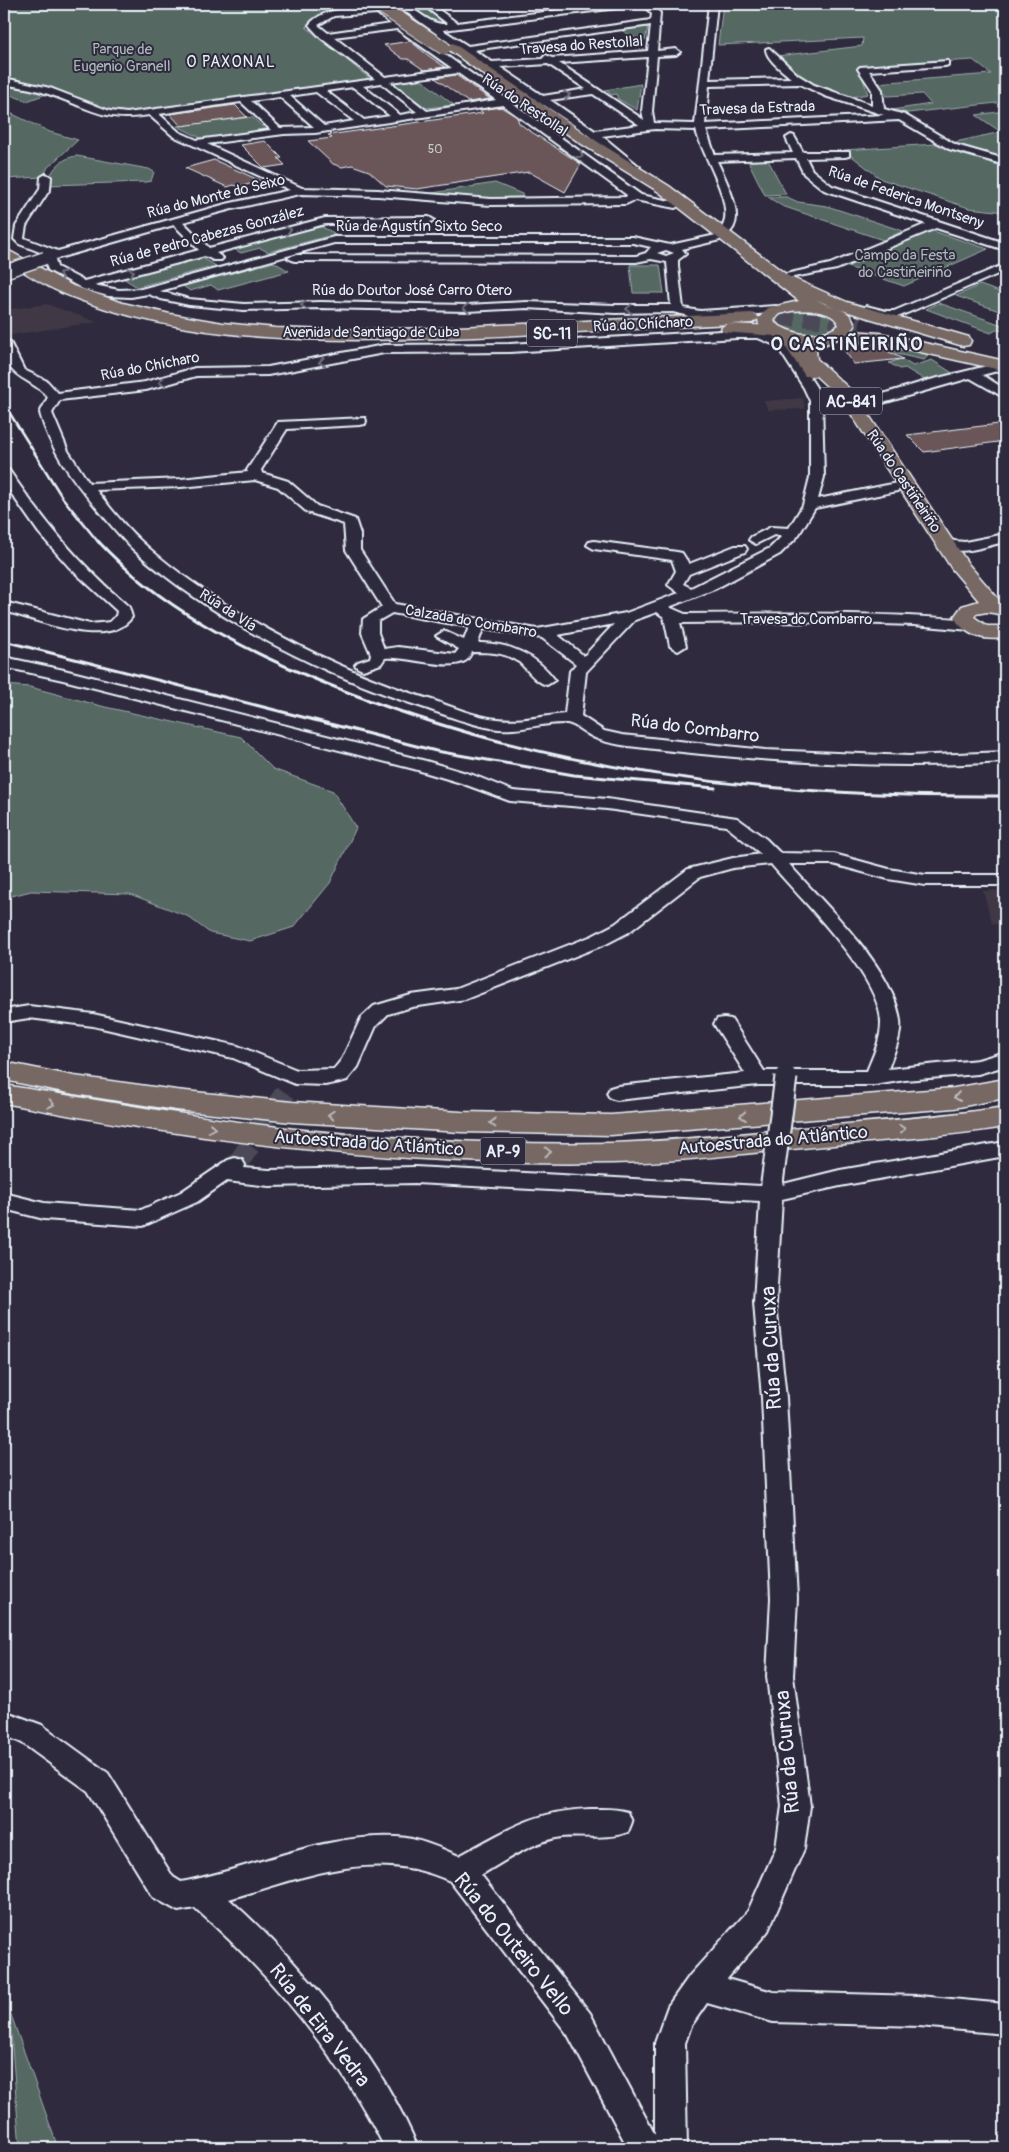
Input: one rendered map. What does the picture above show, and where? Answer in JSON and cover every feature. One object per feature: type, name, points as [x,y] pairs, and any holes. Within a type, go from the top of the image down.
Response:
[{"type":"main road","name":"Rúa do Restollal","points":[[375,7],[454,48],[512,88],[534,100],[664,189],[720,235]]},
{"type":"main road","name":"Rúa do Restollal","points":[[454,48],[678,207]]},
{"type":"main road","name":"Rúa do Castiñeiriño","points":[[678,207],[781,278],[821,303]]},
{"type":"main road","name":"Rúa do Castiñeiriño","points":[[720,235],[785,292],[784,302],[766,322],[765,328],[795,344],[804,365],[841,399],[897,488],[951,566],[965,590],[973,620],[997,641],[1005,653]]},
{"type":"main road","name":"Avenida de Santiago de Cuba","points":[[4,253],[44,278],[96,299],[166,317],[212,325],[288,332],[376,334],[765,328]]},
{"type":"main road","name":"Avenida de Santiago de Cuba","points":[[4,266],[30,282],[54,293],[99,309],[154,323],[241,336],[350,342],[765,328]]},
{"type":"main road","points":[[821,303],[839,314],[963,341]]},
{"type":"main road","points":[[376,334],[674,312],[776,310],[821,303],[906,318],[1005,360]]},
{"type":"main road","name":"Rúa do Castiñeiriño","points":[[839,314],[846,320],[847,326],[808,350],[808,360],[855,407],[897,488],[926,514],[942,539],[960,553],[974,584],[1000,608],[973,620]]},
{"type":"main road","points":[[859,327],[1005,360]]},
{"type":"main road","points":[[350,342],[438,342],[765,328],[829,336],[880,338],[1005,360]]},
{"type":"main road","points":[[973,620],[1005,632]]},
{"type":"main road","name":"Autoestrada do Atlántico","points":[[4,1071],[74,1085],[176,1100],[292,1112],[489,1123],[630,1124],[954,1098],[1005,1089]]},
{"type":"main road","name":"Autoestrada do Atlántico","points":[[4,1094],[64,1106],[290,1140],[458,1150],[613,1153],[969,1123],[1005,1117]]},
{"type":"street","points":[[426,4],[440,25]]},
{"type":"street","points":[[440,25],[456,26],[600,12],[625,4]]},
{"type":"street","points":[[646,4],[655,11],[654,54],[642,115],[647,127]]},
{"type":"street","points":[[269,258],[636,259],[720,235],[728,230],[732,211],[702,141],[701,122],[713,4]]},
{"type":"street","points":[[404,5],[395,11],[375,7],[322,18],[314,23],[313,26],[425,114]]},
{"type":"street","name":"Rúa do Restollal","points":[[404,5],[440,25],[454,48],[488,65],[534,100],[573,125]]},
{"type":"street","name":"Rúa do Restollal","points":[[350,12],[375,7],[458,70],[632,193],[646,201],[678,207]]},
{"type":"street","points":[[440,25],[531,7]]},
{"type":"street","points":[[600,12],[624,26]]},
{"type":"street","points":[[490,22],[626,112],[642,115]]},
{"type":"street","points":[[454,48],[655,22]]},
{"type":"street","points":[[324,36],[399,26]]},
{"type":"street","points":[[769,51],[777,63],[800,80]]},
{"type":"street","name":"Travesa do Restollal","points":[[488,65],[676,52]]},
{"type":"street","points":[[880,111],[877,105],[877,90],[863,69],[945,63]]},
{"type":"street","points":[[4,81],[47,90],[108,114],[127,116],[458,70]]},
{"type":"street","points":[[704,83],[800,80]]},
{"type":"street","name":"Travesa da Estrada","points":[[800,80],[853,104],[902,117]]},
{"type":"street","points":[[355,84],[398,118]]},
{"type":"street","points":[[318,89],[362,123]]},
{"type":"street","points":[[534,100],[595,91]]},
{"type":"street","points":[[282,94],[318,129]]},
{"type":"street","points":[[243,99],[278,132]]},
{"type":"street","name":"Rúa do Restollal","points":[[534,100],[591,135],[664,189]]},
{"type":"street","points":[[201,145],[505,102]]},
{"type":"street","points":[[701,122],[826,111]]},
{"type":"street","points":[[151,112],[176,134],[300,191]]},
{"type":"street","points":[[902,117],[948,145],[1005,162]]},
{"type":"street","name":"Travesa da Estrada","points":[[591,135],[701,122],[902,117]]},
{"type":"street","points":[[201,145],[278,132],[318,129]]},
{"type":"street","name":"Rúa de Federica Montseny","points":[[791,138],[808,172],[828,188],[1005,247]]},
{"type":"street","points":[[710,158],[845,154]]},
{"type":"street","points":[[46,177],[44,190],[15,232],[19,239],[50,256],[54,270],[84,284],[108,293],[144,292]]},
{"type":"street","name":"Rúa do Monte do Seixo","points":[[4,272],[50,256],[176,221],[254,200],[300,191],[335,190],[491,202],[629,200],[632,193]]},
{"type":"street","points":[[427,240],[433,198]]},
{"type":"street","name":"Rúa do Monte do Seixo","points":[[592,201],[678,207]]},
{"type":"street","name":"Rúa de Pedro Cabezas González","points":[[84,284],[326,220],[429,220]]},
{"type":"street","points":[[338,220],[349,240]]},
{"type":"street","points":[[176,221],[207,252],[233,267]]},
{"type":"street","points":[[781,278],[833,267],[935,224]]},
{"type":"street","name":"Rúa de Agustín Sixto Seco","points":[[144,292],[334,240],[427,240],[665,252]]},
{"type":"street","points":[[665,252],[674,312]]},
{"type":"street","points":[[906,318],[1005,266]]},
{"type":"street","name":"Rúa do Doutor José Carro Otero","points":[[144,292],[183,301],[236,307],[320,305],[450,308],[532,305],[674,312]]},
{"type":"street","points":[[573,718],[578,671],[630,617],[665,611],[691,594],[710,586],[775,551],[793,533],[810,505],[817,477],[815,445],[816,401],[810,386],[801,376],[782,344],[765,328]]},
{"type":"street","name":"Rúa do Chícharo","points":[[45,392],[146,386],[195,372],[268,371],[369,351],[510,348],[765,328]]},
{"type":"street","points":[[4,342],[19,372],[42,384],[45,392]]},
{"type":"street","points":[[855,407],[972,374],[1005,360]]},
{"type":"street","points":[[972,374],[1005,394]]},
{"type":"street","name":"Rúa da Vía","points":[[45,392],[49,426],[60,449],[85,487],[122,530],[170,572],[233,615],[283,644],[382,689],[481,720],[515,724],[573,718]]},
{"type":"street","points":[[256,476],[254,470],[283,425],[360,421]]},
{"type":"street","points":[[4,473],[57,546],[80,572],[124,610],[124,616],[114,626],[90,629],[4,606]]},
{"type":"street","name":"Calzada do Combarro","points":[[85,487],[138,482],[181,484],[228,477],[256,476],[283,484],[312,509],[350,522],[353,534],[353,550],[390,608],[542,634],[630,617]]},
{"type":"street","points":[[810,505],[897,488]]},
{"type":"street","points":[[756,540],[771,531],[793,533]]},
{"type":"street","points":[[960,553],[1005,538]]},
{"type":"street","points":[[594,545],[677,556],[681,561],[683,571]]},
{"type":"street","points":[[691,594],[675,585],[683,571],[740,549]]},
{"type":"street","points":[[362,665],[376,661],[379,654],[370,633],[371,619],[390,608]]},
{"type":"street","points":[[665,611],[678,646]]},
{"type":"street","name":"Travesa do Combarro","points":[[665,611],[684,618],[710,620],[819,617],[941,622],[973,620]]},
{"type":"street","points":[[464,653],[478,624]]},
{"type":"street","points":[[496,665],[542,634]]},
{"type":"street","name":"Calzada do Combarro","points":[[542,634],[584,663]]},
{"type":"street","points":[[444,636],[464,653]]},
{"type":"street","points":[[379,654],[398,652],[450,660],[464,653],[496,647],[523,658],[546,680]]},
{"type":"street","points":[[4,662],[64,675],[420,765],[467,779],[510,796],[607,804],[732,822],[760,843],[775,858],[807,896],[843,933],[869,970],[885,1000],[892,1022],[889,1039],[875,1078]]},
{"type":"street","name":"Rúa do Combarro","points":[[573,718],[598,734],[622,740],[777,758],[892,763],[1005,757]]},
{"type":"street","points":[[4,1016],[29,1012],[93,1020],[238,1053],[294,1080],[324,1078],[340,1075],[351,1062],[368,1023],[381,1010],[411,1001],[459,995],[598,940],[622,928],[694,873],[733,863],[775,858],[834,859],[888,874],[925,880],[1005,880]]},
{"type":"street","points":[[724,1024],[758,1078]]},
{"type":"street","points":[[617,1093],[758,1078],[875,1078],[905,1073],[978,1067],[1005,1059]]},
{"type":"street","name":"Rúa da Curuxa","points":[[701,1986],[758,1921],[790,1849],[796,1806],[780,1676],[784,1598],[774,1398],[765,1303],[772,1189],[786,1077]]},
{"type":"street","points":[[4,1201],[44,1211],[143,1218],[189,1198],[231,1168],[269,1178],[415,1175],[772,1189],[1005,1150]]},
{"type":"street","name":"Rúa do Outeiro Vello","points":[[4,1723],[32,1734],[98,1782],[163,1887],[178,1897],[200,1893],[338,1854],[398,1851],[436,1860],[460,1871],[579,2024],[646,2148]]},
{"type":"street","points":[[460,1871],[524,1835],[561,1824],[618,1822]]},
{"type":"street","name":"Rúa de Eira Vedra","points":[[200,1893],[240,1927],[305,1998],[372,2092],[402,2148]]},
{"type":"street","points":[[671,2148],[670,2043],[679,2017],[701,1986],[773,2007],[910,2010],[1005,2019]]},
{"type":"shaded area","points":[[47,304],[97,322],[4,336],[4,310]]},
{"type":"shaded area","points":[[803,398],[805,409],[768,410],[764,401]]},
{"type":"shaded area","points":[[1005,890],[1005,927],[992,923],[983,891]]},
{"type":"green space","name":"Parque de Eugenio Granell","points":[[4,4],[357,4],[354,8],[310,21],[306,27],[370,79],[122,113],[106,112],[52,87],[49,93],[27,101],[8,94],[4,100]]},
{"type":"green space","points":[[723,4],[1005,4],[1005,102],[908,113],[892,110],[931,104],[922,94],[887,96],[876,83],[991,74],[973,60],[859,67],[868,94],[851,97],[809,89],[777,56],[862,46],[863,38],[718,45]]},
{"type":"green space","points":[[412,6],[422,6],[445,24],[436,25],[411,8]]},
{"type":"green space","points":[[648,27],[645,41],[640,41],[621,30]]},
{"type":"green space","points":[[419,78],[454,105],[426,108],[393,82]]},
{"type":"green space","points":[[641,84],[637,110],[618,99],[616,94],[612,95],[605,90]]},
{"type":"green space","points":[[4,110],[50,132],[78,140],[48,167],[43,177],[4,179]]},
{"type":"green space","points":[[1005,111],[1005,212],[969,208],[881,179],[844,150],[951,143],[1001,132],[976,115]]},
{"type":"green space","points":[[252,117],[267,131],[205,140],[177,126]]},
{"type":"green space","points":[[77,156],[149,169],[154,172],[151,181],[146,182],[48,185],[51,174],[58,165],[67,159]]},
{"type":"green space","points":[[768,160],[786,194],[765,195],[748,161]]},
{"type":"green space","points":[[495,183],[522,194],[525,200],[426,194]]},
{"type":"green space","points":[[768,197],[787,197],[798,202],[827,206],[903,231],[883,240],[782,206]]},
{"type":"green space","points":[[320,226],[336,234],[268,252],[260,248],[241,253],[234,249]]},
{"type":"green space","name":"Campo da Festa do Castiñeiriño","points":[[930,230],[988,249],[904,286],[845,266]]},
{"type":"green space","points":[[201,257],[216,266],[137,287],[123,278]]},
{"type":"green space","points":[[274,262],[289,271],[218,290],[211,285],[190,291],[183,286]]},
{"type":"green space","points":[[630,265],[660,265],[664,293],[633,293]]},
{"type":"green space","points":[[980,285],[1005,294],[1005,313],[956,296]]},
{"type":"green space","points":[[939,303],[1005,326],[1005,331],[996,330],[991,333],[926,309]]},
{"type":"green space","points":[[796,310],[824,312],[835,317],[838,326],[824,334],[805,335],[791,332],[780,326],[776,321],[778,317]]},
{"type":"green space","points":[[899,346],[931,353],[924,360],[892,353]]},
{"type":"green space","points":[[901,359],[913,366],[932,360],[954,374],[925,380],[905,368],[900,369],[889,363]]},
{"type":"green space","points":[[4,685],[30,687],[105,707],[241,737],[273,769],[333,791],[356,828],[330,883],[294,927],[250,941],[210,933],[187,916],[130,894],[31,891],[4,898]]},
{"type":"green space","points":[[9,2009],[58,2148],[20,2148]]},
{"type":"building","points":[[410,41],[445,67],[424,70],[408,59],[403,59],[384,45]]},
{"type":"building","points":[[456,75],[490,99],[468,102],[435,78]]},
{"type":"building","points":[[235,105],[247,117],[181,126],[170,114]]},
{"type":"building","points":[[501,107],[517,117],[519,123],[527,129],[581,164],[565,192],[529,172],[417,189],[386,186],[369,171],[352,165],[342,167],[333,164],[308,141],[332,138],[328,135],[483,113],[479,110]]},
{"type":"building","points":[[265,141],[282,158],[278,158],[285,165],[264,168],[241,145]]},
{"type":"building","points":[[214,160],[261,181],[239,187],[234,185],[227,187],[185,168]]},
{"type":"building","points":[[857,343],[891,348],[887,351],[903,359],[854,364],[842,347]]},
{"type":"building","points":[[999,424],[1005,426],[1005,441],[924,452],[907,435]]},
{"type":"waterway","points":[[151,4],[217,7],[221,4]]},
{"type":"tunnel","points":[[752,318],[806,318],[860,325]]},
{"type":"tunnel","points":[[238,1163],[292,1083]]},
{"type":"railway","points":[[4,404],[62,497],[99,543]]},
{"type":"railway","points":[[98,541],[147,586],[174,606],[231,640],[322,682],[405,713],[488,738],[572,759],[657,774],[743,785],[829,792],[1005,796]]},
{"type":"railway","points":[[4,641],[436,751],[574,775],[715,788]]},
{"type":"district","name":"O PAXONAL","points":[[231,61]]},
{"type":"district","name":"O CASTIÑEIRIÑO","points":[[847,343]]}]
